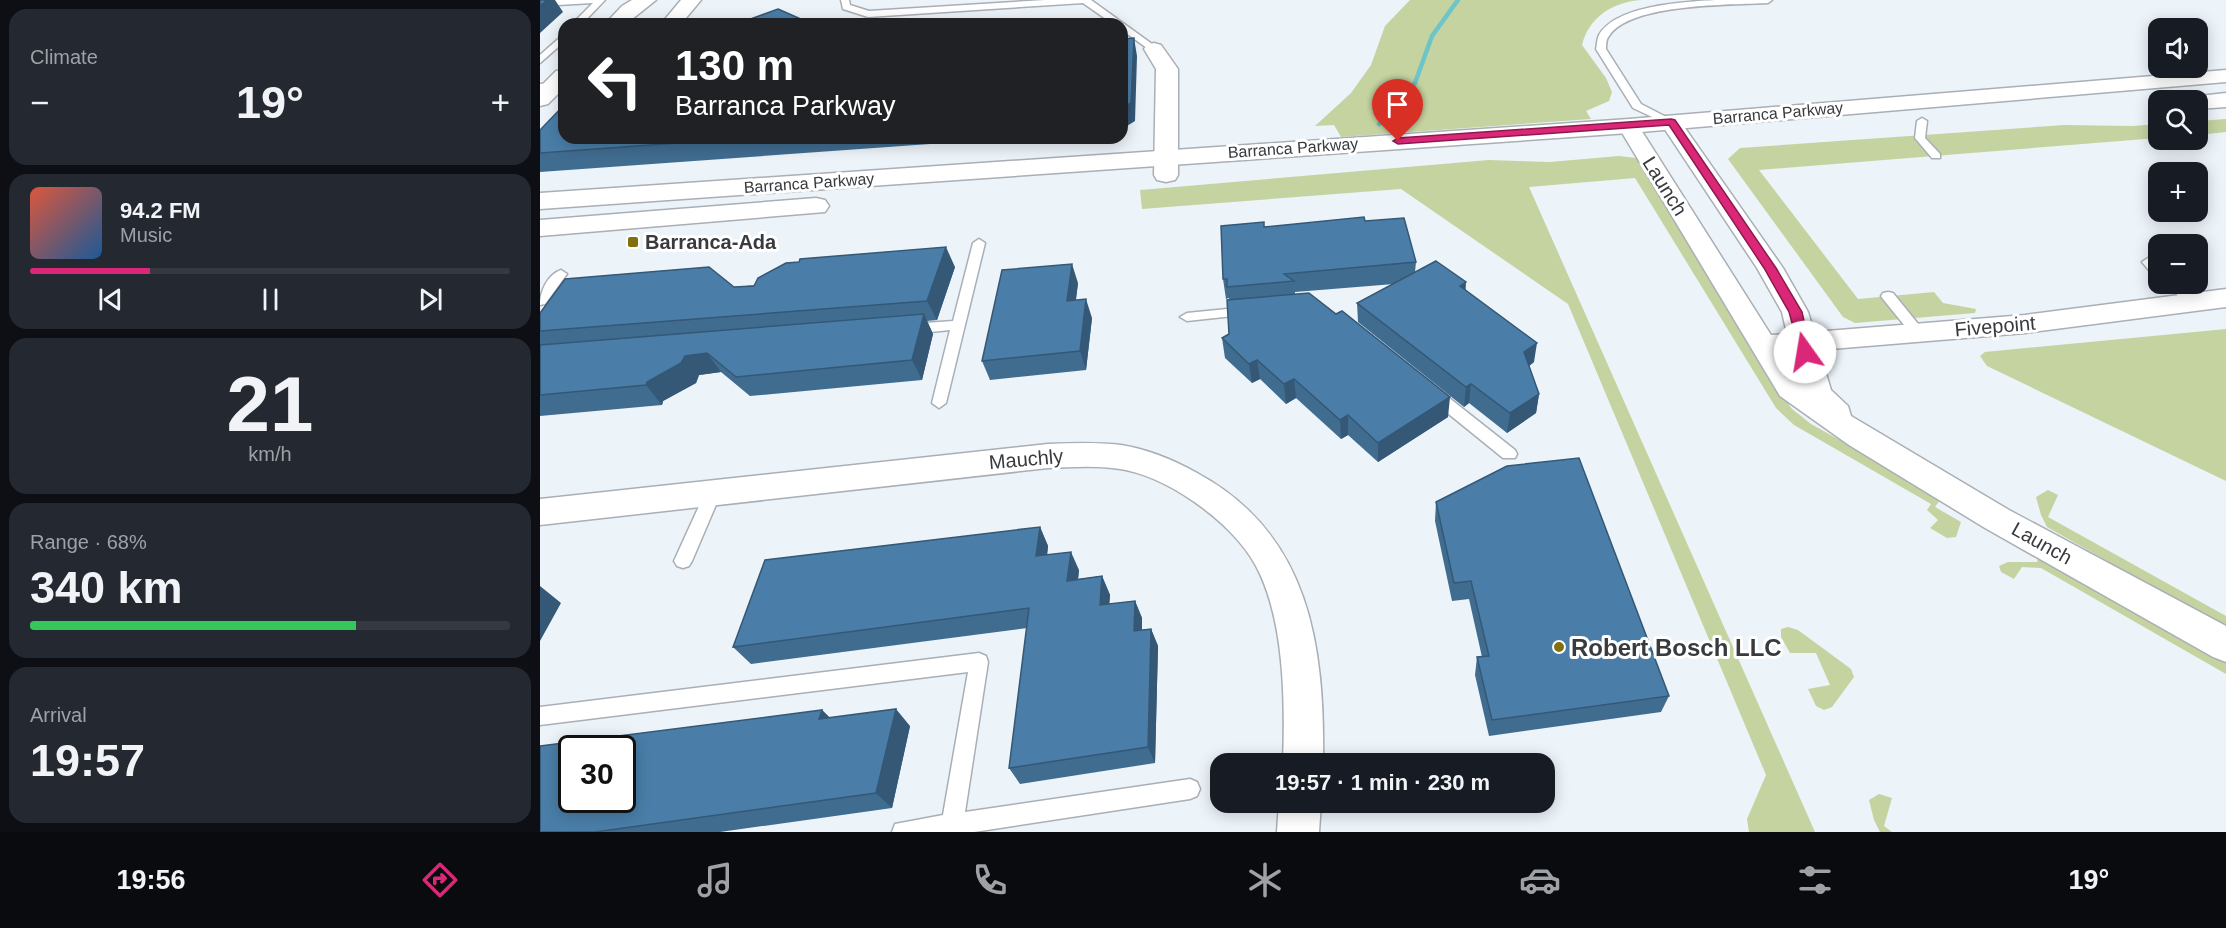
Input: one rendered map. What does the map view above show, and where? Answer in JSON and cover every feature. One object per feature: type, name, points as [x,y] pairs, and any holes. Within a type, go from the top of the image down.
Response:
[{"type":"main road","points":[[621,18],[629,10],[646,0]]},
{"type":"main road","points":[[676,18],[691,0]]},
{"type":"main road","points":[[1146,50],[1167,69],[1167,166]]},
{"type":"main road","name":"Barranca Parkway","points":[[1677,131],[2226,76]]},
{"type":"main road","points":[[2208,101],[2226,100]]},
{"type":"main road","name":"Barranca Parkway","points":[[540,228],[1167,166],[1635,125],[1677,131],[1922,121],[2100,108]]},
{"type":"main road","name":"Barranca Parkway","points":[[540,201],[849,181],[1167,166]]},
{"type":"street","name":"Launch","points":[[1635,125],[1790,389],[1860,437],[1997,519],[2226,645]]},
{"type":"street","name":"Launch","points":[[1677,131],[1770,268],[1796,312],[1818,395],[1860,437]]},
{"type":"street","name":"Fivepoint","points":[[1763,345],[2025,324],[2226,298]]},
{"type":"street","name":"Mauchly","points":[[540,512],[1048,456],[1124,457],[1162,470],[1199,488],[1225,507],[1264,550],[1278,574],[1295,639],[1302,710],[1303,753]]},
{"type":"street","points":[[1298,832],[1299,813]]},
{"type":"lane","points":[[540,3],[594,0]]},
{"type":"lane","points":[[583,18],[602,0]]},
{"type":"lane","points":[[846,0],[846,8],[868,14],[1085,0],[1111,18]]},
{"type":"lane","points":[[1635,125],[1601,48],[1603,36],[1615,23],[1636,13],[1676,5],[1768,0]]},
{"type":"lane","points":[[1128,32],[1146,50]]},
{"type":"lane","points":[[540,60],[558,43]]},
{"type":"lane","points":[[1922,121],[1920,138],[1936,156]]},
{"type":"lane","name":"Launch","points":[[1635,125],[1677,131]]},
{"type":"lane","points":[[939,403],[979,243]]},
{"type":"lane","points":[[540,301],[561,274]]},
{"type":"lane","points":[[2184,294],[2193,302]]},
{"type":"lane","points":[[1888,296],[1918,333]]},
{"type":"lane","points":[[1187,318],[1266,310]]},
{"type":"lane","points":[[900,330],[959,325]]},
{"type":"lane","points":[[1420,383],[1509,454]]},
{"type":"lane","points":[[683,561],[713,493]]},
{"type":"lane","points":[[540,716],[980,662],[952,825]]},
{"type":"lane","points":[[903,832],[1190,789]]},
{"type":"green space","points":[[1410,0],[1641,0],[1621,4],[1604,13],[1596,19],[1585,35],[1582,45],[1606,78],[1612,92],[1609,101],[1586,111],[1591,119],[1341,137],[1334,125],[1315,126],[1351,93],[1371,65],[1385,26]]},
{"type":"green space","points":[[2226,119],[2226,132],[2208,134],[2208,120]]},
{"type":"green space","points":[[2064,125],[2148,125],[2148,139],[1759,170],[1858,299],[1934,292],[1943,303],[1976,309],[1975,313],[1855,323],[1843,317],[1728,159],[1740,148]]},
{"type":"green space","points":[[1619,156],[1636,158],[1650,168],[1779,391],[1792,409],[1811,424],[1942,497],[1935,507],[1961,522],[1956,537],[1947,538],[1930,528],[1938,520],[1927,510],[1931,504],[1794,425],[1776,408],[1635,178],[1529,187],[1815,832],[1749,832],[1747,819],[1766,775],[1568,304],[1401,189],[1142,209],[1140,190],[1489,160],[1550,162]]},
{"type":"green space","points":[[2226,329],[2226,481],[1987,366],[1980,356],[1985,352]]},
{"type":"green space","points":[[2048,490],[2058,495],[2048,517],[2226,616],[2226,628],[2047,527],[2036,497]]},
{"type":"green space","points":[[2039,555],[2226,657],[2226,674],[2041,568],[2022,567],[2014,579],[2001,572],[1999,566],[2008,562],[2037,562]]},
{"type":"green space","points":[[1788,627],[1798,630],[1851,669],[1854,677],[1832,707],[1824,710],[1816,706],[1808,689],[1830,685],[1816,653],[1790,653],[1781,637],[1781,629]]},
{"type":"green space","points":[[1879,794],[1892,798],[1884,826],[1892,832],[1880,832],[1874,820],[1869,800]]},
{"type":"building","points":[[778,9],[798,18],[753,18]]},
{"type":"building","points":[[1128,38],[1134,38],[1131,103],[1128,105]]},
{"type":"building","points":[[558,111],[558,144],[664,144],[540,153],[540,130]]},
{"type":"building","points":[[1364,217],[1365,221],[1404,218],[1416,262],[1284,274],[1294,281],[1227,287],[1227,279],[1223,279],[1221,226],[1264,222],[1264,227]]},
{"type":"building","points":[[946,247],[927,301],[540,331],[540,313],[565,279],[709,267],[734,287],[754,286],[758,278],[786,263],[799,262],[800,259]]},
{"type":"building","points":[[1436,261],[1466,282],[1460,286],[1537,343],[1524,352],[1539,394],[1510,413],[1471,384],[1466,387],[1357,303]]},
{"type":"building","points":[[1072,264],[1067,301],[1086,299],[1080,351],[982,361],[1002,270]]},
{"type":"building","points":[[1309,293],[1336,314],[1342,311],[1450,397],[1378,443],[1348,415],[1340,420],[1294,379],[1284,384],[1257,360],[1249,364],[1222,338],[1229,334],[1227,300]]},
{"type":"building","points":[[924,314],[912,360],[736,377],[707,353],[685,356],[681,363],[647,382],[646,385],[540,395],[540,345]]},
{"type":"building","points":[[1579,458],[1669,696],[1492,720],[1477,657],[1489,656],[1471,581],[1454,583],[1436,502],[1507,466]]},
{"type":"building","points":[[1040,527],[1036,556],[1071,552],[1067,581],[1102,576],[1100,605],[1135,601],[1134,631],[1151,629],[1148,747],[1009,768],[1029,608],[733,647],[765,560]]},
{"type":"building","points":[[896,709],[876,793],[595,832],[540,832],[540,746],[558,744],[558,813],[636,813],[636,735],[626,735],[822,710],[819,719]]},
{"type":"waterway","points":[[1379,124],[1415,83],[1432,36],[1458,0]]},
{"type":"place","name":"Barranca-Ada","points":[[633,242]]},
{"type":"place","name":"Robert Bosch LLC","points":[[1559,647]]},
{"type":"route","points":[[1398,141],[1671,122],[1770,268],[1796,312],[1805,352]]}]
